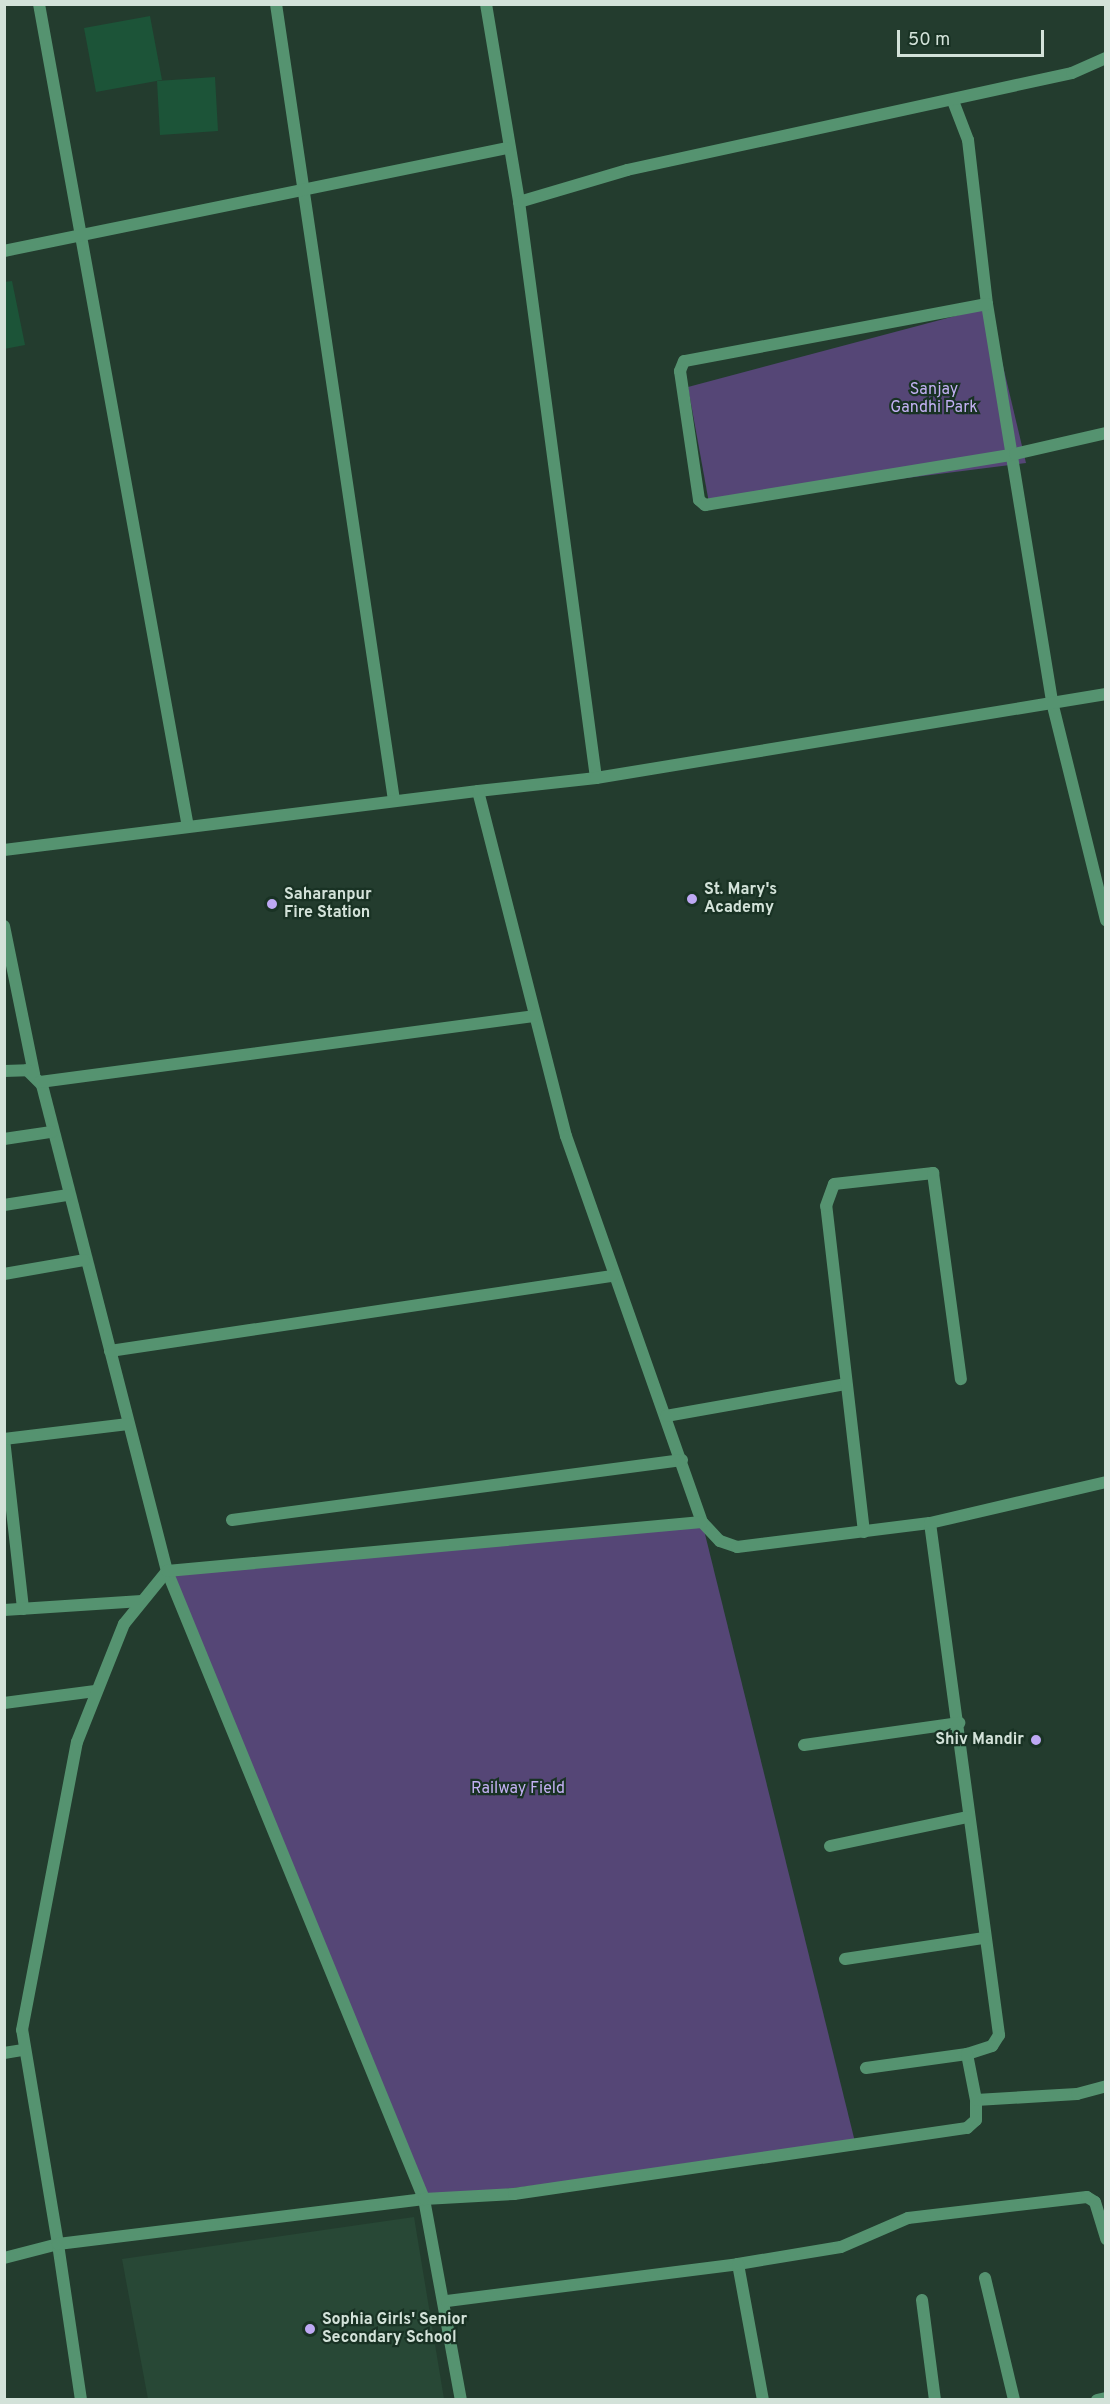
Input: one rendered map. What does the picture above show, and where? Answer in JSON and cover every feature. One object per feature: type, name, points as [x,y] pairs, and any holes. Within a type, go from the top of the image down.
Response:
[{"type":"street","points":[[39,4],[188,827]]},
{"type":"street","points":[[276,4],[300,189],[394,800]]},
{"type":"street","points":[[486,4],[507,148],[519,202],[596,778]]},
{"type":"street","points":[[519,202],[627,170],[953,101],[1072,73],[1106,58]]},
{"type":"street","points":[[953,101],[968,140],[987,304],[1015,454],[1052,702],[1106,920]]},
{"type":"street","points":[[4,251],[82,233],[507,148]]},
{"type":"street","points":[[987,304],[684,361],[680,371],[697,495],[705,505],[1015,454],[1106,433]]},
{"type":"street","points":[[4,850],[394,800],[596,778],[1106,694]]},
{"type":"street","points":[[478,791],[566,1136],[612,1276],[666,1416],[702,1522],[720,1540],[737,1547],[930,1523],[1106,1482]]},
{"type":"street","points":[[4,926],[37,1078],[167,1571],[424,2199],[447,2301],[461,2400]]},
{"type":"street","points":[[4,1071],[37,1078],[534,1016]]},
{"type":"street","points":[[4,1139],[51,1132]]},
{"type":"street","points":[[864,1532],[845,1384],[827,1190],[837,1183],[924,1171],[935,1180],[961,1379]]},
{"type":"street","points":[[4,1205],[68,1195]]},
{"type":"street","points":[[4,1274],[84,1260]]},
{"type":"street","points":[[110,1351],[612,1276]]},
{"type":"street","points":[[666,1416],[845,1384]]},
{"type":"street","points":[[23,1609],[4,1439],[128,1424]]},
{"type":"street","points":[[232,1520],[682,1460]]},
{"type":"street","points":[[81,2400],[58,2244],[22,2050],[56,1836],[95,1691],[124,1624],[167,1571],[702,1522]]},
{"type":"street","points":[[866,2068],[967,2054],[992,2046],[999,2036],[984,1938],[958,1723],[930,1523]]},
{"type":"street","points":[[4,1610],[142,1601]]},
{"type":"street","points":[[4,1703],[95,1691]]},
{"type":"street","points":[[804,1744],[958,1723]]},
{"type":"street","points":[[830,1846],[968,1817]]},
{"type":"street","points":[[846,1959],[984,1938]]},
{"type":"street","points":[[4,2053],[22,2050]]},
{"type":"street","points":[[4,2258],[58,2244],[424,2199],[514,2194],[967,2128],[976,2120],[976,2100],[967,2054]]},
{"type":"street","points":[[976,2100],[1077,2094],[1106,2085]]},
{"type":"street","points":[[447,2301],[738,2264],[841,2247],[908,2218],[1087,2197],[1095,2202],[1106,2239]]},
{"type":"street","points":[[738,2264],[763,2400]]},
{"type":"street","points":[[985,2278],[1014,2400]]},
{"type":"street","points":[[922,2300],[935,2400]]},
{"type":"street","points":[[1097,2400],[1106,2398]]},
{"type":"shaded area","points":[[414,2217],[444,2399],[148,2399],[122,2259]]},
{"type":"green space","name":"Sanjay Gandhi Park","points":[[989,307],[1026,463],[709,503],[688,387]]},
{"type":"green space","name":"Railway Field","points":[[702,1522],[856,2146],[424,2199],[167,1571]]},
{"type":"building","points":[[150,16],[162,80],[96,92],[84,28]]},
{"type":"building","points":[[215,77],[218,131],[160,135],[157,81]]},
{"type":"building","points":[[12,281],[25,345],[4,349],[4,282]]},
{"type":"place","name":"St. Mary's Academy","points":[[692,899]]},
{"type":"place","name":"Saharanpur Fire Station","points":[[272,904]]},
{"type":"place","name":"Shiv Mandir","points":[[1036,1740]]},
{"type":"place","name":"Sophia Girls' Senior Secondary School","points":[[310,2329]]}]
